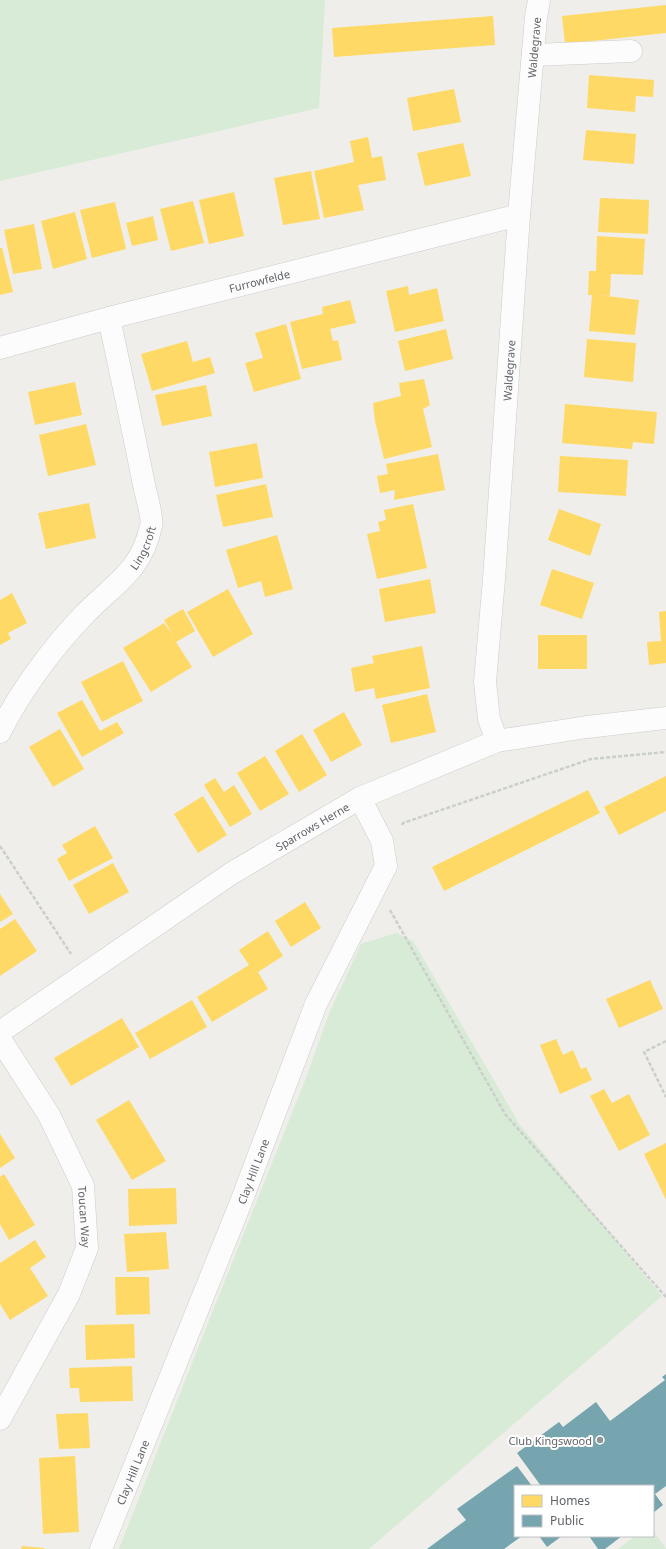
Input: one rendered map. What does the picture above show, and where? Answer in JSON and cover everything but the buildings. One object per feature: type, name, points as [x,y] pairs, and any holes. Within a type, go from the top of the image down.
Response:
[{"type":"street","name":"Waldegrave","points":[[497,741],[489,719],[486,682],[495,572],[519,215],[533,55],[540,0]]},
{"type":"street","points":[[533,55],[631,51]]},
{"type":"street","name":"Furrowfelde","points":[[0,348],[109,318],[519,215]]},
{"type":"street","name":"Lingcroft","points":[[0,732],[42,665],[83,616],[125,578],[142,554],[152,525],[134,432],[109,318]]},
{"type":"street","name":"Sparrows Herne","points":[[0,1032],[232,873],[360,798],[497,741],[587,727],[666,718]]},
{"type":"street","name":"Clay Hill Lane","points":[[101,1549],[241,1202],[316,1004],[386,866],[382,841],[360,798]]},
{"type":"street","name":"Toucan Way","points":[[0,1039],[48,1115],[83,1186],[87,1248],[69,1294],[0,1419]]},
{"type":"path","points":[[400,828],[403,823],[590,759],[666,752]]},
{"type":"path","points":[[0,846],[84,975]]},
{"type":"path","points":[[377,886],[505,1114],[666,1297]]},
{"type":"path","points":[[666,1041],[644,1052],[666,1097]]},
{"type":"green space","points":[[0,0],[325,0],[319,108],[0,181]]},
{"type":"green space","points":[[396,933],[413,941],[520,1125],[662,1296],[369,1549],[119,1549],[306,1078],[330,1011],[361,944]]},
{"type":"green space","points":[[654,1531],[666,1549],[618,1549],[635,1537],[654,1537]]},
{"type":"place","name":"Club Kingswood","points":[[600,1440]]}]
